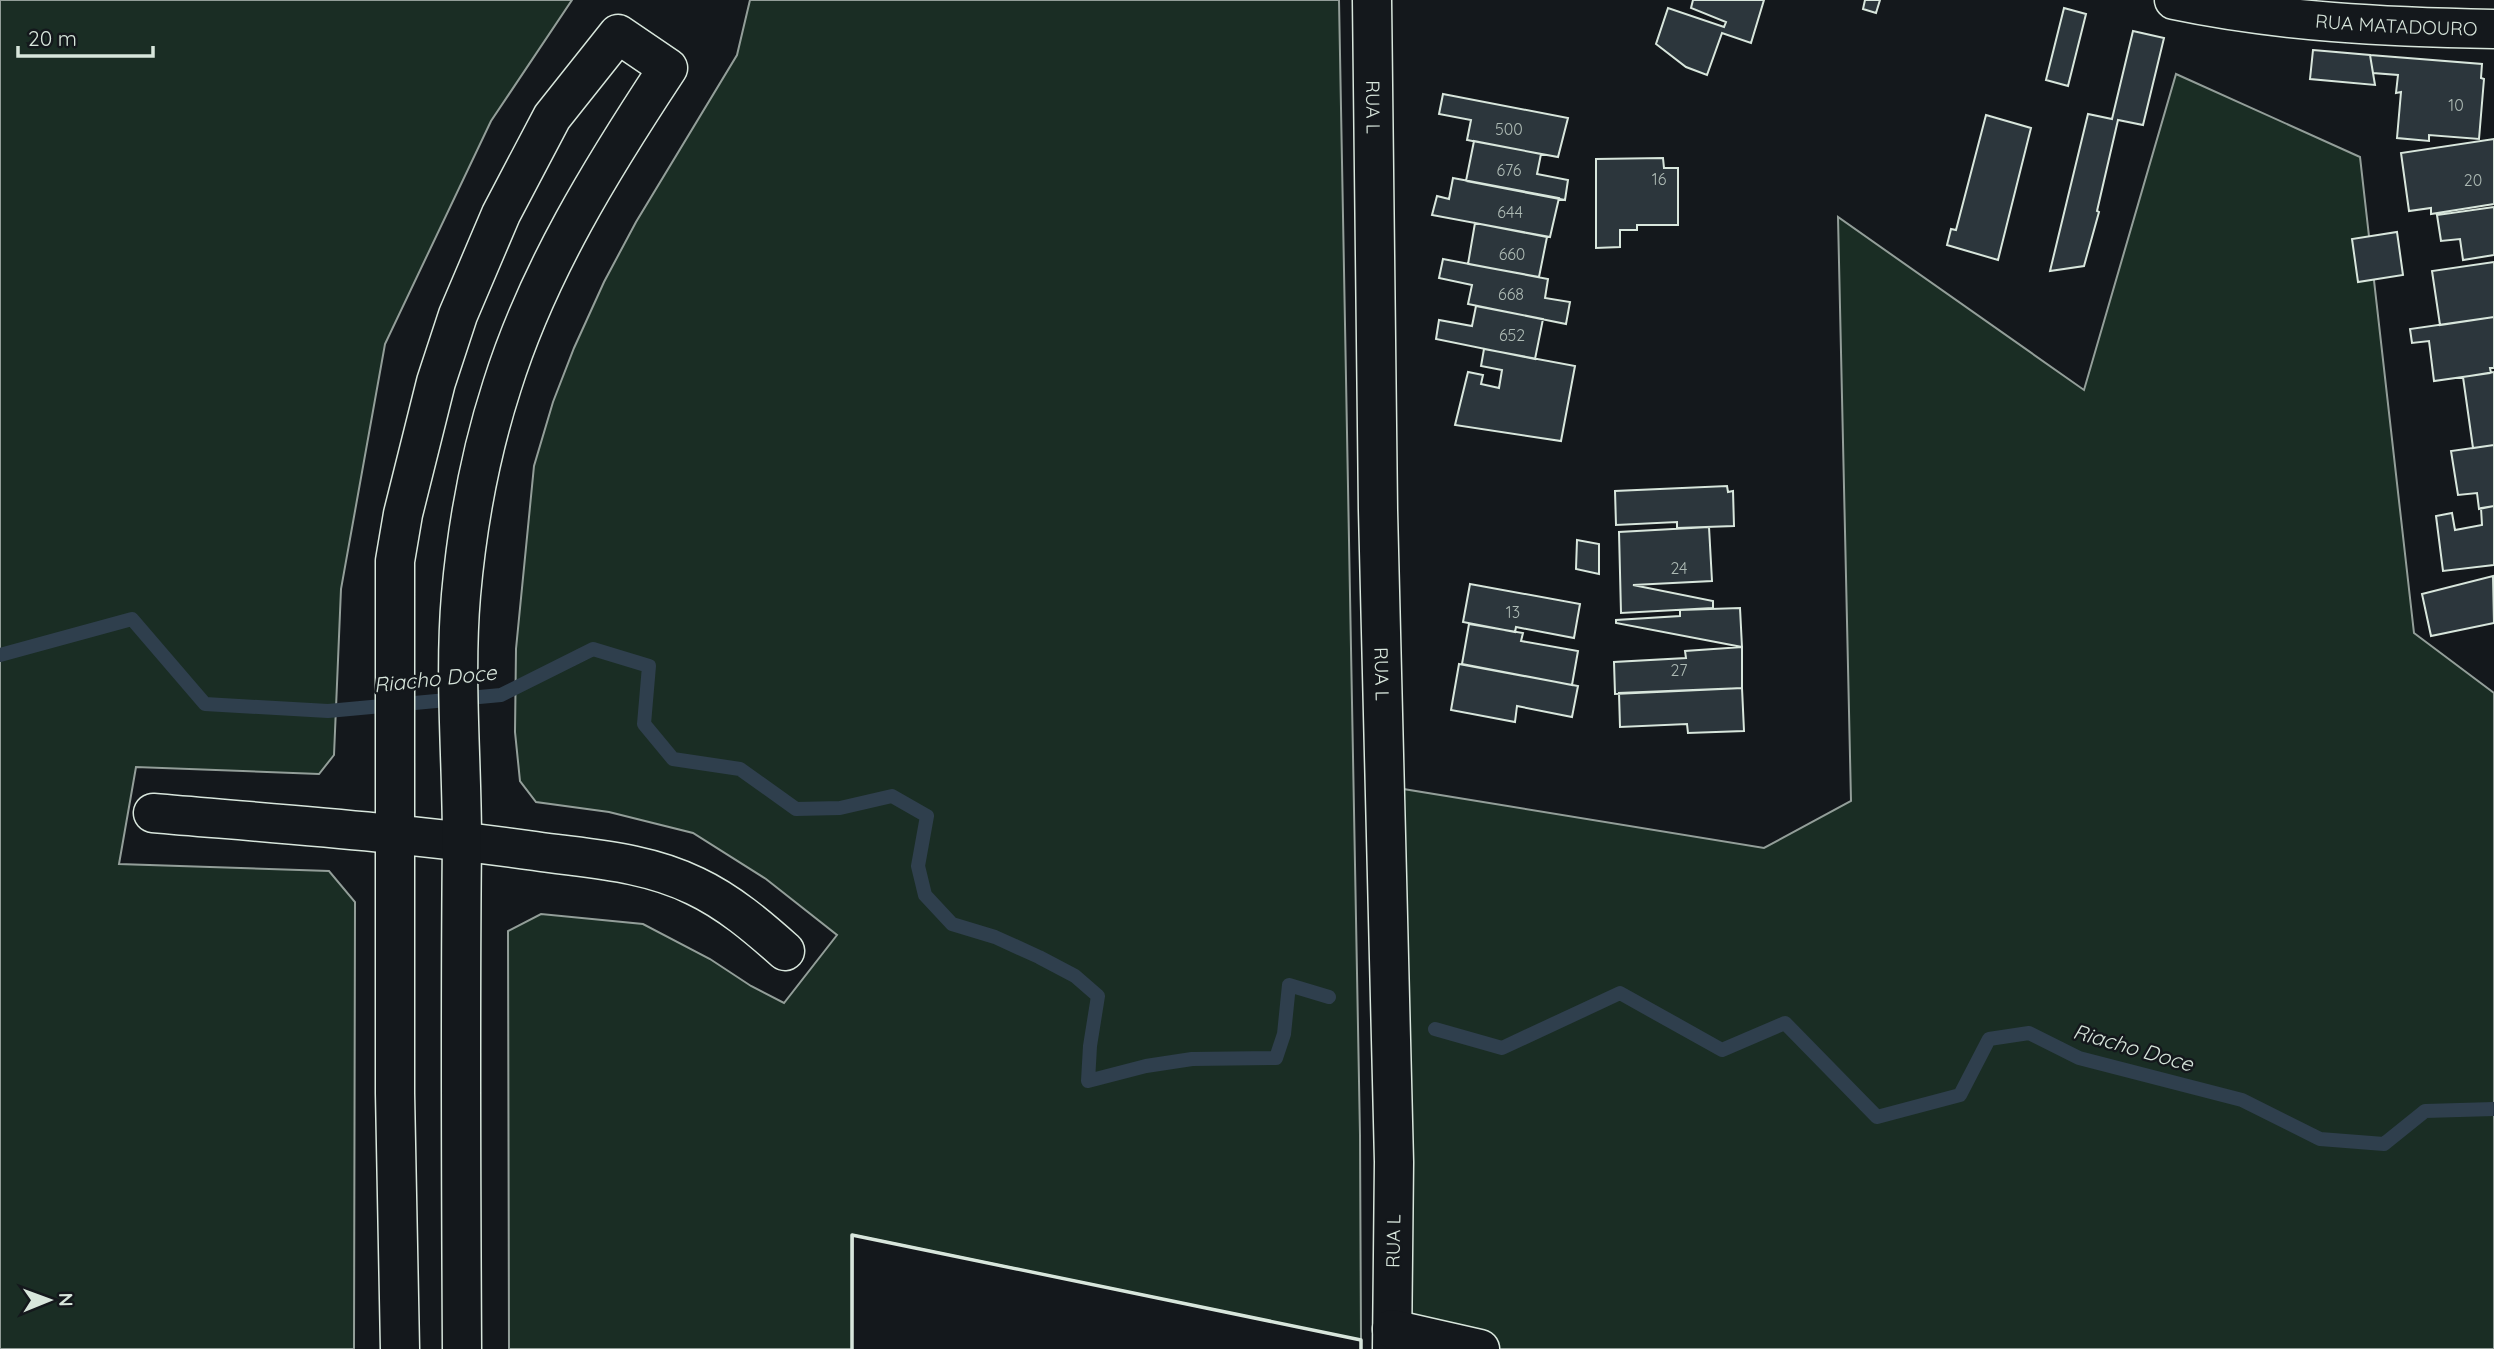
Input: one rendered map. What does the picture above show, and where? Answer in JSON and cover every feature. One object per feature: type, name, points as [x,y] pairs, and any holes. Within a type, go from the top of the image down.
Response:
[{"type":"street","name":"RUA L","points":[[1373,0],[1378,510],[1394,1162],[1392,1339]]},
{"type":"street","name":"RUA MATADOURO","points":[[2196,2],[2348,23],[2494,29]]},
{"type":"street","points":[[401,1349],[395,1093],[395,561],[403,514],[436,382],[458,315],[501,214],[552,117],[618,34],[668,68],[616,147],[547,270],[526,319],[501,386],[484,452],[461,595],[462,1349]]},
{"type":"street","points":[[153,813],[396,834],[620,862],[661,872],[696,886],[755,924],[785,951]]},
{"type":"street","points":[[1392,1339],[1480,1349]]},
{"type":"green space","points":[[0,0],[572,0],[491,121],[385,344],[341,589],[334,755],[319,774],[136,767],[119,864],[329,871],[355,902],[354,1349],[0,1349]]},
{"type":"green space","points":[[750,0],[1339,0],[1360,1135],[1361,1340],[853,1235],[852,1349],[509,1349],[508,931],[541,914],[643,924],[710,959],[751,986],[784,1003],[837,935],[766,879],[693,833],[609,812],[536,802],[520,781],[515,732],[516,649],[534,466],[553,402],[604,282],[636,222],[737,55]]},
{"type":"green space","points":[[2176,74],[2360,157],[2414,633],[2494,693],[2494,1349],[1452,1349],[1404,1340],[1391,787],[1764,848],[1851,801],[1838,217],[2084,390]]},
{"type":"building","points":[[1693,0],[1764,0],[1751,43],[1722,33],[1707,75],[1686,67],[1656,44],[1668,8],[1724,27],[1726,22],[1691,8]]},
{"type":"building","points":[[1865,0],[1880,0],[1876,13],[1863,9]]},
{"type":"building","points":[[2064,8],[2086,14],[2068,86],[2046,80]]},
{"type":"building","points":[[2133,31],[2164,38],[2143,125],[2118,120],[2097,211],[2099,212],[2084,266],[2050,271],[2088,114],[2112,119]]},
{"type":"building","points":[[2313,50],[2370,55],[2375,85],[2310,79]]},
{"type":"building","points":[[2370,55],[2482,64],[2481,78],[2484,79],[2479,139],[2429,135],[2429,141],[2397,138],[2401,92],[2396,93],[2398,75],[2373,73]]},
{"type":"building","points":[[1443,94],[1568,118],[1558,157],[1467,140],[1471,120],[1439,114]]},
{"type":"building","points":[[1986,115],[2031,128],[1998,260],[1947,245],[1951,229],[1956,230]]},
{"type":"building","points":[[2494,139],[2494,204],[2431,214],[2431,208],[2409,211],[2401,153]]},
{"type":"building","points":[[1474,141],[1541,154],[1537,174],[1568,180],[1565,200],[1466,181]]},
{"type":"building","points":[[1663,158],[1664,168],[1678,168],[1678,225],[1637,225],[1637,230],[1620,230],[1620,247],[1596,248],[1596,159]]},
{"type":"building","points":[[1453,178],[1559,198],[1550,237],[1432,215],[1437,196],[1449,199]]},
{"type":"building","points":[[2494,207],[2494,255],[2463,260],[2460,239],[2441,241],[2437,215]]},
{"type":"building","points":[[1475,223],[1547,237],[1539,277],[1468,264]]},
{"type":"building","points":[[2397,232],[2403,275],[2358,282],[2352,239]]},
{"type":"building","points":[[1443,259],[1548,279],[1545,298],[1570,302],[1566,324],[1468,304],[1472,285],[1439,278]]},
{"type":"building","points":[[2494,262],[2494,317],[2440,325],[2432,271]]},
{"type":"building","points":[[1476,306],[1543,319],[1535,359],[1436,339],[1439,320],[1472,326]]},
{"type":"building","points":[[2494,317],[2494,368],[2490,368],[2491,373],[2434,381],[2429,341],[2412,343],[2410,329]]},
{"type":"building","points":[[1484,349],[1575,366],[1561,441],[1455,425],[1468,372],[1483,375],[1481,384],[1499,388],[1502,370],[1481,366]]},
{"type":"building","points":[[2494,372],[2494,445],[2473,448],[2463,377]]},
{"type":"building","points":[[2494,445],[2494,506],[2479,509],[2477,493],[2458,495],[2451,451]]},
{"type":"building","points":[[1727,486],[1728,492],[1733,491],[1734,526],[1677,528],[1677,522],[1616,525],[1615,491]]},
{"type":"building","points":[[2494,506],[2494,565],[2443,571],[2436,516],[2452,513],[2455,530],[2482,525],[2481,508]]},
{"type":"building","points":[[1709,527],[1712,581],[1633,585],[1713,601],[1713,608],[1621,613],[1619,532]]},
{"type":"building","points":[[1577,540],[1599,544],[1599,574],[1576,569]]},
{"type":"building","points":[[2493,576],[2494,623],[2431,636],[2422,594]]},
{"type":"building","points":[[1470,584],[1580,604],[1574,638],[1516,627],[1515,632],[1463,622]]},
{"type":"building","points":[[1740,608],[1742,647],[1616,623],[1616,620],[1680,616],[1680,610]]},
{"type":"building","points":[[1469,624],[1523,633],[1521,641],[1578,651],[1572,685],[1462,664]]},
{"type":"building","points":[[1742,647],[1742,688],[1615,694],[1614,662],[1686,658],[1685,651]]},
{"type":"building","points":[[1459,664],[1578,686],[1572,717],[1517,706],[1515,722],[1451,710]]},
{"type":"building","points":[[1742,688],[1744,731],[1688,733],[1687,724],[1620,727],[1619,693]]},
{"type":"waterway","name":"Riacho Doce","points":[[0,655],[132,619],[205,704],[328,711],[501,695],[593,649],[649,666],[644,724],[673,759],[740,769],[796,809],[840,808],[892,796],[927,816],[918,866],[925,895],[952,924],[995,937],[1039,957],[1075,976],[1098,996],[1090,1046],[1088,1081],[1146,1066],[1192,1059],[1276,1058],[1284,1034],[1289,985],[1329,997]]},
{"type":"waterway","name":"Riacho Doce","points":[[1435,1029],[1502,1048],[1620,993],[1722,1050],[1785,1023],[1877,1117],[1960,1095],[1989,1039],[2029,1033],[2079,1058],[2242,1100],[2320,1139],[2384,1144],[2425,1111],[2494,1109]]},
{"type":"wall","points":[[852,1349],[852,1235],[1361,1340],[1361,1349]]}]
